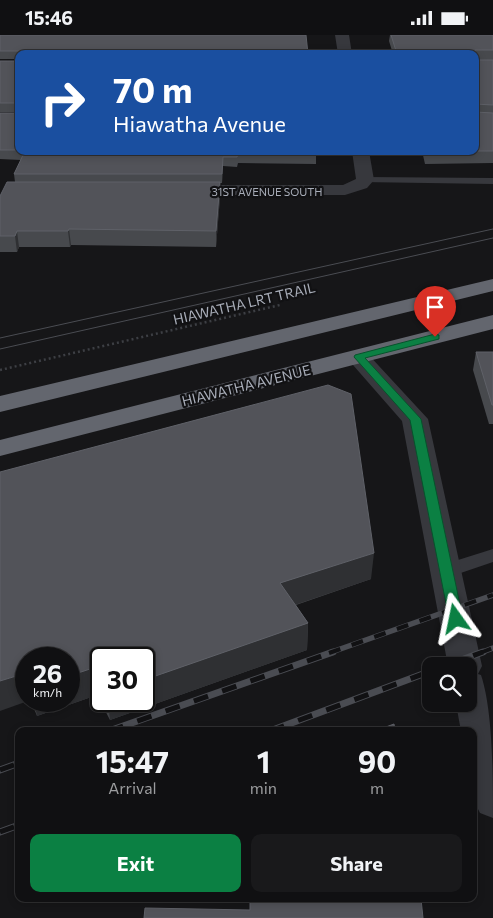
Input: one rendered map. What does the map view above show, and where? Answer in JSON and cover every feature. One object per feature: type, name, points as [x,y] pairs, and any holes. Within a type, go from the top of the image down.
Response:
[{"type":"highway","points":[[0,404],[493,285]]},
{"type":"highway","name":"HIAWATHA AVENUE","points":[[0,448],[493,322]]},
{"type":"street","points":[[342,35],[344,50]]},
{"type":"street","points":[[360,155],[360,184]]},
{"type":"street","name":"31ST AVENUE SOUTH","points":[[168,190],[335,191],[360,184]]},
{"type":"street","points":[[358,357],[415,419],[463,657]]},
{"type":"street","points":[[475,712],[493,803]]},
{"type":"lane","points":[[360,184],[493,181]]},
{"type":"lane","points":[[446,571],[493,555]]},
{"type":"path","name":"HIAWATHA LRT TRAIL","points":[[0,370],[289,303]]},
{"type":"building","points":[[0,35],[306,35],[308,50],[15,50],[0,51]]},
{"type":"building","points":[[391,35],[493,35],[493,50],[396,50]]},
{"type":"building","points":[[479,60],[493,60],[493,105],[479,104]]},
{"type":"building","points":[[0,61],[15,61],[15,103],[0,103]]},
{"type":"building","points":[[479,112],[493,113],[493,151],[479,151]]},
{"type":"building","points":[[0,113],[15,113],[15,150],[0,150]]},
{"type":"building","points":[[23,155],[238,155],[237,157],[223,157],[222,174],[14,174]]},
{"type":"building","points":[[7,182],[220,182],[216,231],[69,229],[68,231],[17,231],[15,236],[0,236],[0,196]]},
{"type":"building","points":[[476,352],[493,352],[493,405],[492,405]]},
{"type":"building","points":[[328,385],[351,394],[374,553],[280,583],[308,623],[155,676],[155,647],[90,647],[90,669],[80,672],[80,647],[15,647],[15,676],[0,681],[0,472]]},
{"type":"building","points":[[250,902],[421,902],[423,918],[144,918],[145,908],[250,910]]},
{"type":"tram line","points":[[0,338],[493,229]]},
{"type":"tram line","points":[[0,349],[493,238]]},
{"type":"railway","points":[[329,653],[493,595]]},
{"type":"railway","points":[[480,653],[493,648]]},
{"type":"railway","points":[[120,727],[333,652]]},
{"type":"railway","points":[[469,657],[483,652]]},
{"type":"railway","points":[[281,727],[422,674]]},
{"type":"railway","points":[[0,770],[15,764]]},
{"type":"railway","points":[[0,832],[15,826]]},
{"type":"route","points":[[435,337],[358,357],[415,419],[456,619]]}]
